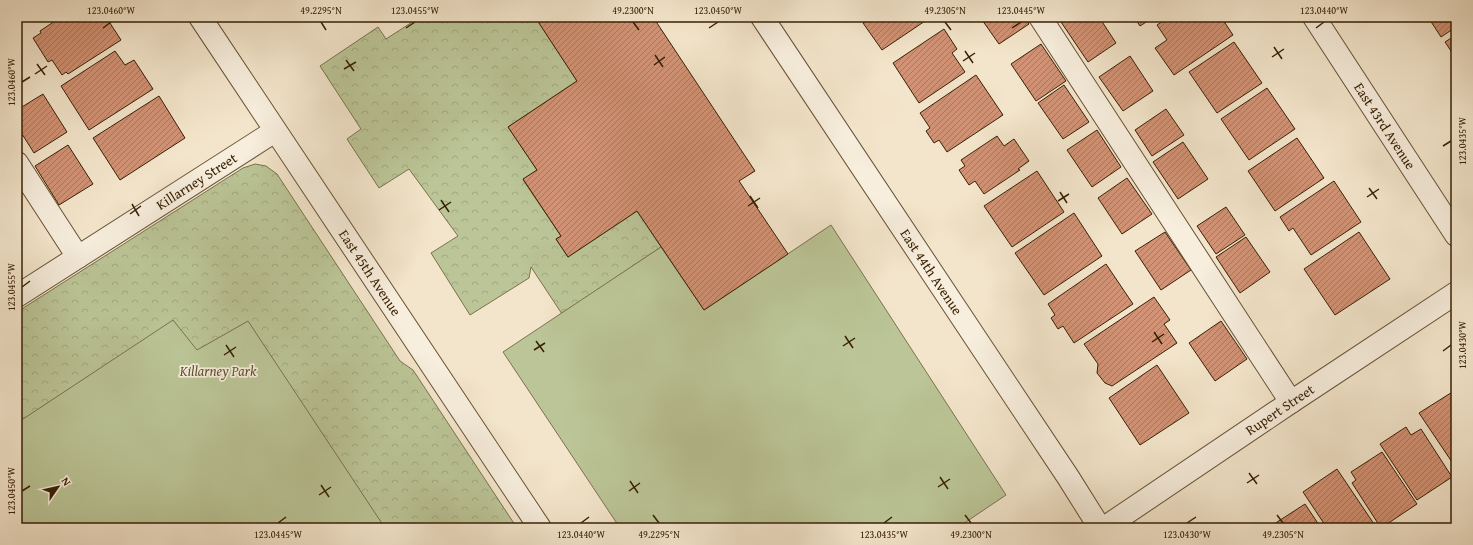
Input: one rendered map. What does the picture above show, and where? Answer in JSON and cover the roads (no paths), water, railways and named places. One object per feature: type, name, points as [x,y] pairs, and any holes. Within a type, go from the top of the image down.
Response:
[{"type":"street","name":"East 45th Avenue","points":[[200,17],[540,528]]},
{"type":"street","name":"East 44th Avenue","points":[[762,17],[1100,528]]},
{"type":"street","points":[[1040,17],[1291,402]]},
{"type":"street","name":"East 43rd Avenue","points":[[1314,17],[1456,235]]},
{"type":"street","name":"Killarney Street","points":[[17,296],[275,131]]},
{"type":"street","points":[[17,163],[78,257]]},
{"type":"street","name":"Rupert Street","points":[[1104,528],[1456,293]]},
{"type":"park label","name":"Killarney Park","points":[[218,371]]}]
